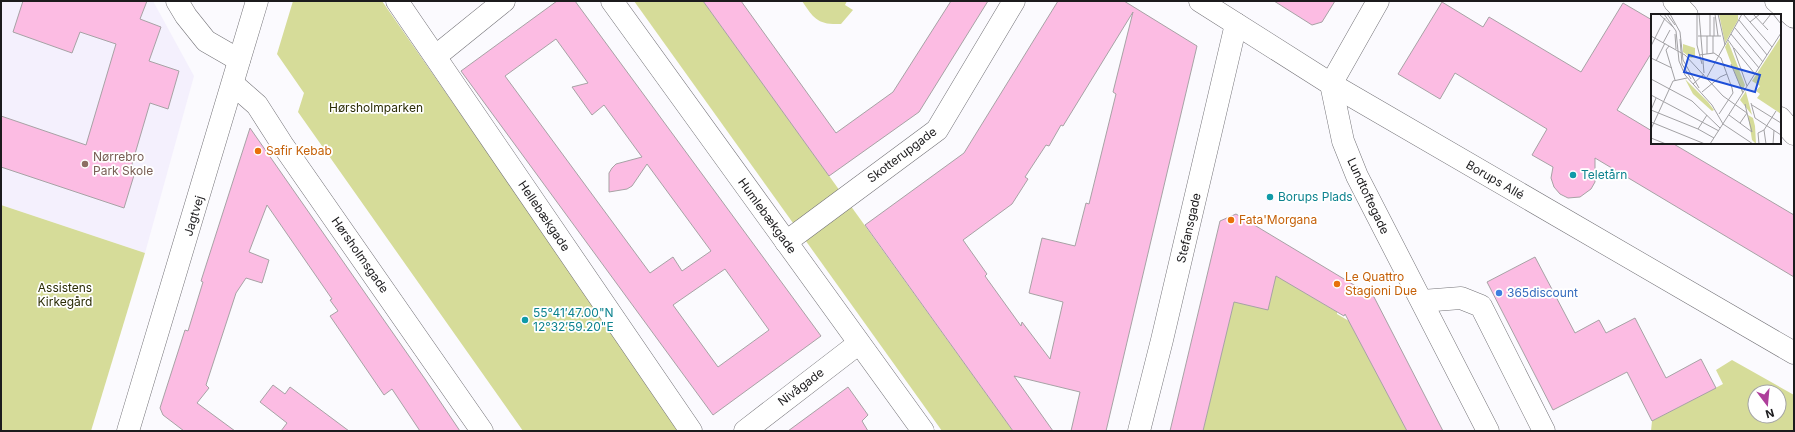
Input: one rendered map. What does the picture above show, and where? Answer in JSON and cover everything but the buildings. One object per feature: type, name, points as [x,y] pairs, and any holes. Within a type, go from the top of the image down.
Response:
[{"type":"street","points":[[177,1],[186,16],[206,41],[239,60]]},
{"type":"street","name":"Jagtvej","points":[[135,428],[257,1]]},
{"type":"street","name":"Hellebækgade","points":[[397,1],[691,431]]},
{"type":"street","points":[[436,56],[504,1]]},
{"type":"street","name":"Humlebækgade","points":[[612,1],[922,431]]},
{"type":"street","name":"Skotterupgade","points":[[786,242],[937,130],[1014,1]]},
{"type":"street","name":"Borups Allé","points":[[1200,1],[1331,84],[1794,353]]},
{"type":"street","points":[[1331,84],[1378,1]]},
{"type":"street","points":[[1674,1],[1686,14]]},
{"type":"street","points":[[1776,1],[1794,17]]},
{"type":"street","name":"Stefansgade","points":[[1139,431],[1164,333],[1236,24]]},
{"type":"street","name":"Hørsholmsgade","points":[[233,84],[257,105],[282,144],[482,431]]},
{"type":"street","name":"Lundtoftegade","points":[[1331,84],[1343,140],[1357,176],[1488,431]]},
{"type":"street","points":[[1781,119],[1794,134]]},
{"type":"street","points":[[1422,301],[1460,298],[1481,306],[1544,431]]},
{"type":"street","name":"Nivågade","points":[[744,431],[858,344]]},
{"type":"shaded area","name":"Nørrebro Park Skole","points":[[1,1],[153,1],[194,76],[145,253],[1,205]]},
{"type":"green space","name":"Hørsholmparken","points":[[293,1],[382,1],[681,431],[523,431],[298,112],[304,93],[277,54]]},
{"type":"green space","points":[[634,1],[703,1],[1013,431],[942,431]]},
{"type":"green space","points":[[802,1],[847,1],[845,5],[853,10],[841,24],[827,23],[817,20]]},
{"type":"green space","name":"Assistens Kirkegård","points":[[1,205],[145,253],[91,431],[1,431]]},
{"type":"green space","points":[[1249,259],[1337,312],[1337,314],[1349,321],[1407,431],[1203,431],[1235,296]]},
{"type":"green space","points":[[1732,360],[1775,384],[1747,384],[1747,424],[1787,424],[1787,391],[1794,395],[1794,431],[1651,431],[1652,421],[1723,384],[1716,370]]},
{"type":"place","name":"Safir Kebab","points":[[258,151]]},
{"type":"place","name":"Nørrebro Park Skole","points":[[85,164]]},
{"type":"place","name":"Teletårn","points":[[1573,175]]},
{"type":"place","name":"Borups Plads","points":[[1270,197]]},
{"type":"place","name":"Fata'Morgana","points":[[1231,220]]},
{"type":"place","name":"Le Quattro Stagioni Due","points":[[1337,284]]},
{"type":"place","name":"365discount","points":[[1499,293]]},
{"type":"place","name":"55°41′47.00\"N 12°32′59.20\"E","points":[[525,320]]}]
